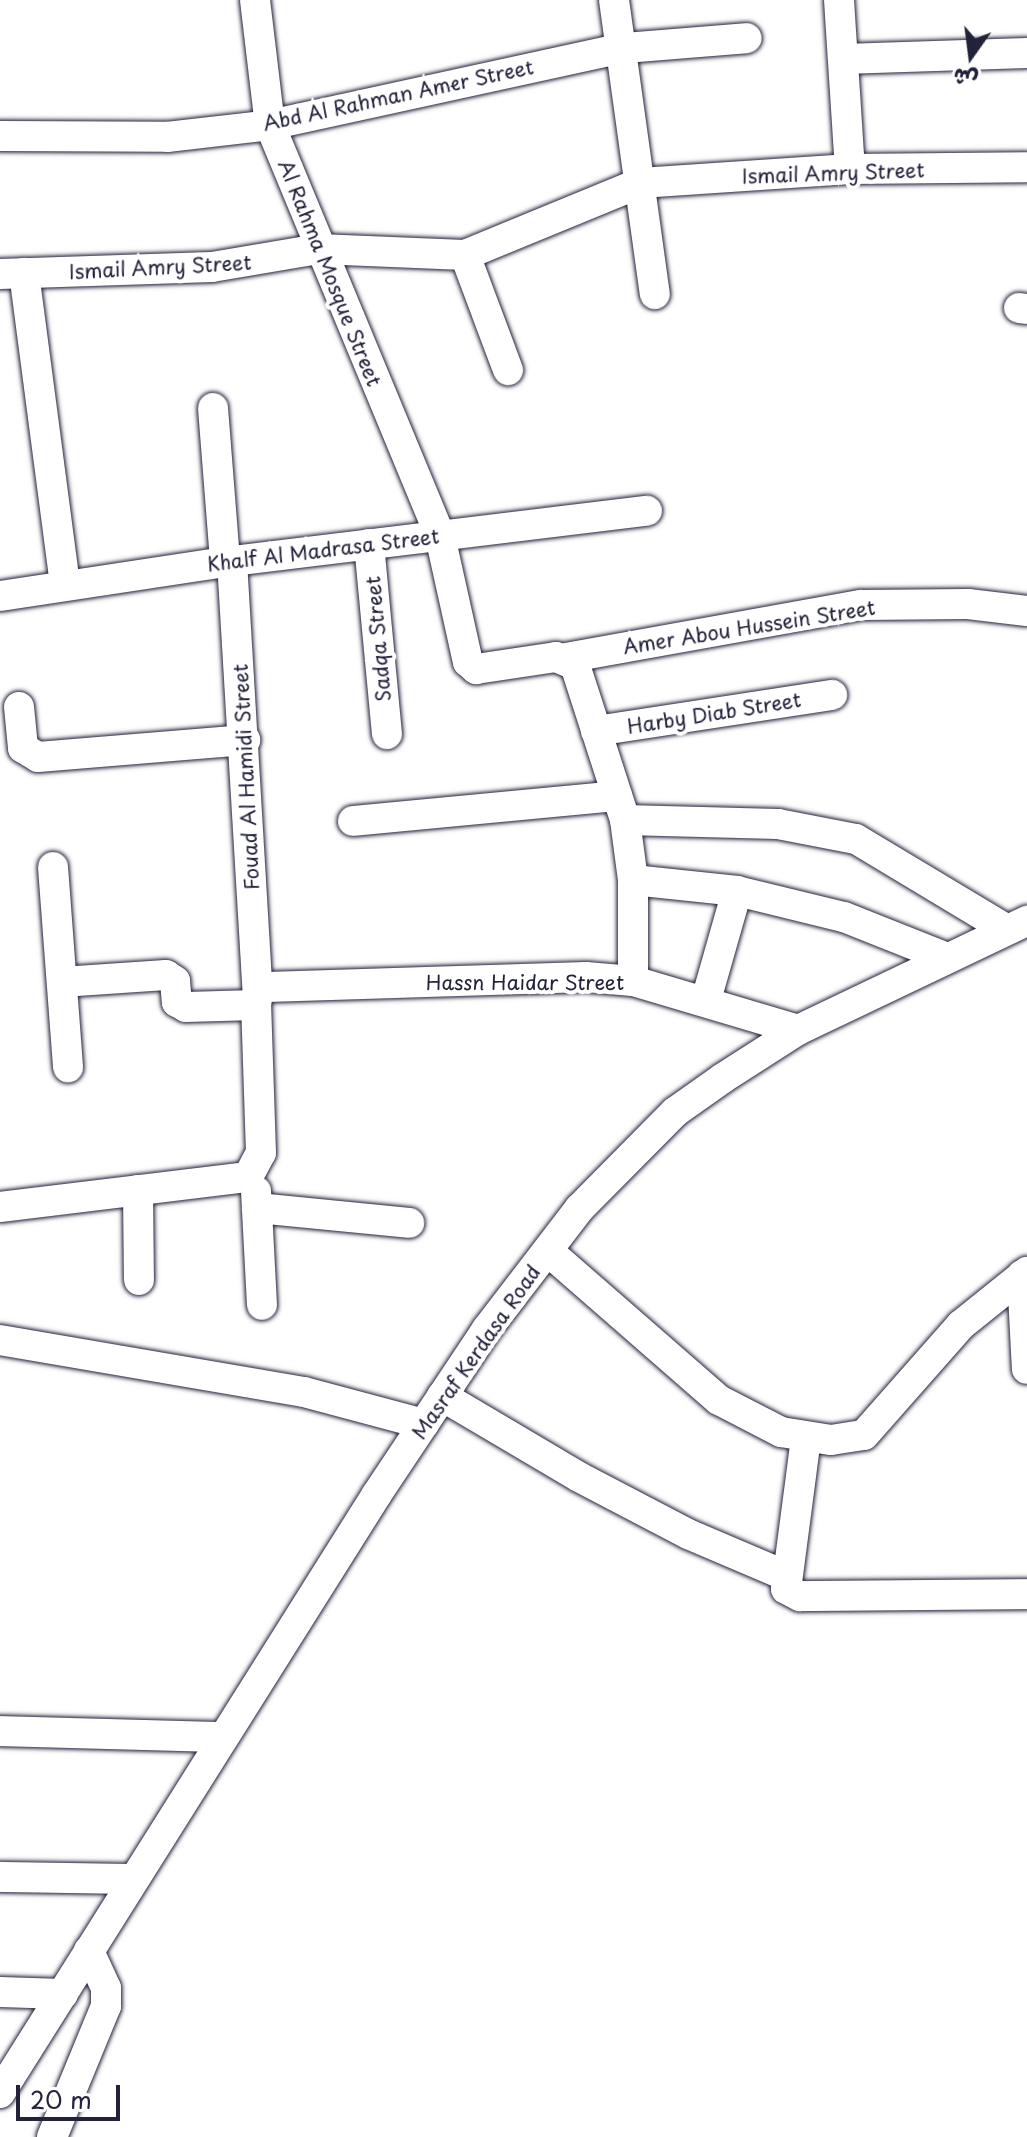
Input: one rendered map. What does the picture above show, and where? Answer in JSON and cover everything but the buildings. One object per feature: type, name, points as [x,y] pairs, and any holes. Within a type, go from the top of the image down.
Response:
[{"type":"street","name":"Al Rahma Mosque Street","points":[[255,0],[270,125],[318,249],[440,536],[468,662],[476,669],[566,658]]},
{"type":"street","points":[[614,0],[624,48],[655,294]]},
{"type":"street","points":[[839,0],[850,169]]},
{"type":"street","name":"Abd Al Rahman Amer Street","points":[[0,136],[167,137],[270,125],[624,48],[747,38]]},
{"type":"street","points":[[843,59],[1027,53]]},
{"type":"street","name":"Ismail Amry Street","points":[[12,273],[212,267],[267,262],[318,249],[465,255],[640,183],[850,169],[1027,167]]},
{"type":"street","points":[[465,255],[508,370]]},
{"type":"street","points":[[12,273],[65,584]]},
{"type":"street","name":"Fouad Al Hamidi Street","points":[[213,408],[245,740],[257,999],[261,1153],[255,1170],[262,1305]]},
{"type":"street","name":"Khalf Al Madrasa Street","points":[[0,596],[228,561],[647,511]]},
{"type":"street","name":"Sadqa Street","points":[[369,544],[387,734]]},
{"type":"street","name":"Amer Abou Hussein Street","points":[[566,658],[861,605],[968,604],[1027,611]]},
{"type":"street","points":[[566,658],[575,665],[621,808],[633,880],[633,981]]},
{"type":"street","name":"Harby Diab Street","points":[[596,731],[832,695]]},
{"type":"street","points":[[19,707],[23,748],[38,757],[245,740]]},
{"type":"street","points":[[353,821],[621,808],[778,824],[856,839],[1016,925]]},
{"type":"street","points":[[53,867],[68,1067]]},
{"type":"street","points":[[633,880],[737,891],[844,917],[947,958]]},
{"type":"street","points":[[706,1000],[737,891]]},
{"type":"street","name":"Masraf Kerdasa Road","points":[[0,2093],[221,1737],[442,1396],[579,1209],[675,1112],[798,1030],[1016,925]]},
{"type":"street","name":"Hassn Haidar Street","points":[[62,982],[166,975],[175,981],[177,1002],[186,1007],[257,999],[283,986],[586,977],[633,981],[706,1000],[798,1030]]},
{"type":"street","points":[[0,1207],[240,1180],[255,1170]]},
{"type":"street","points":[[138,1190],[139,1280]]},
{"type":"street","points":[[257,1208],[409,1223]]},
{"type":"street","points":[[548,1251],[719,1400],[748,1418],[806,1438],[851,1441],[864,1435],[961,1325],[1024,1273]]},
{"type":"street","points":[[1024,1273],[1027,1369]]},
{"type":"street","points":[[0,1340],[304,1392],[424,1424]]},
{"type":"street","points":[[442,1396],[579,1477],[688,1534],[784,1575]]},
{"type":"street","points":[[806,1438],[784,1575],[786,1589],[800,1596],[1027,1594]]},
{"type":"street","points":[[0,1731],[221,1737]]},
{"type":"street","points":[[0,1877],[133,1879]]},
{"type":"street","points":[[52,2137],[104,2015],[106,1988],[89,1951]]},
{"type":"street","points":[[0,1992],[63,1994]]}]
